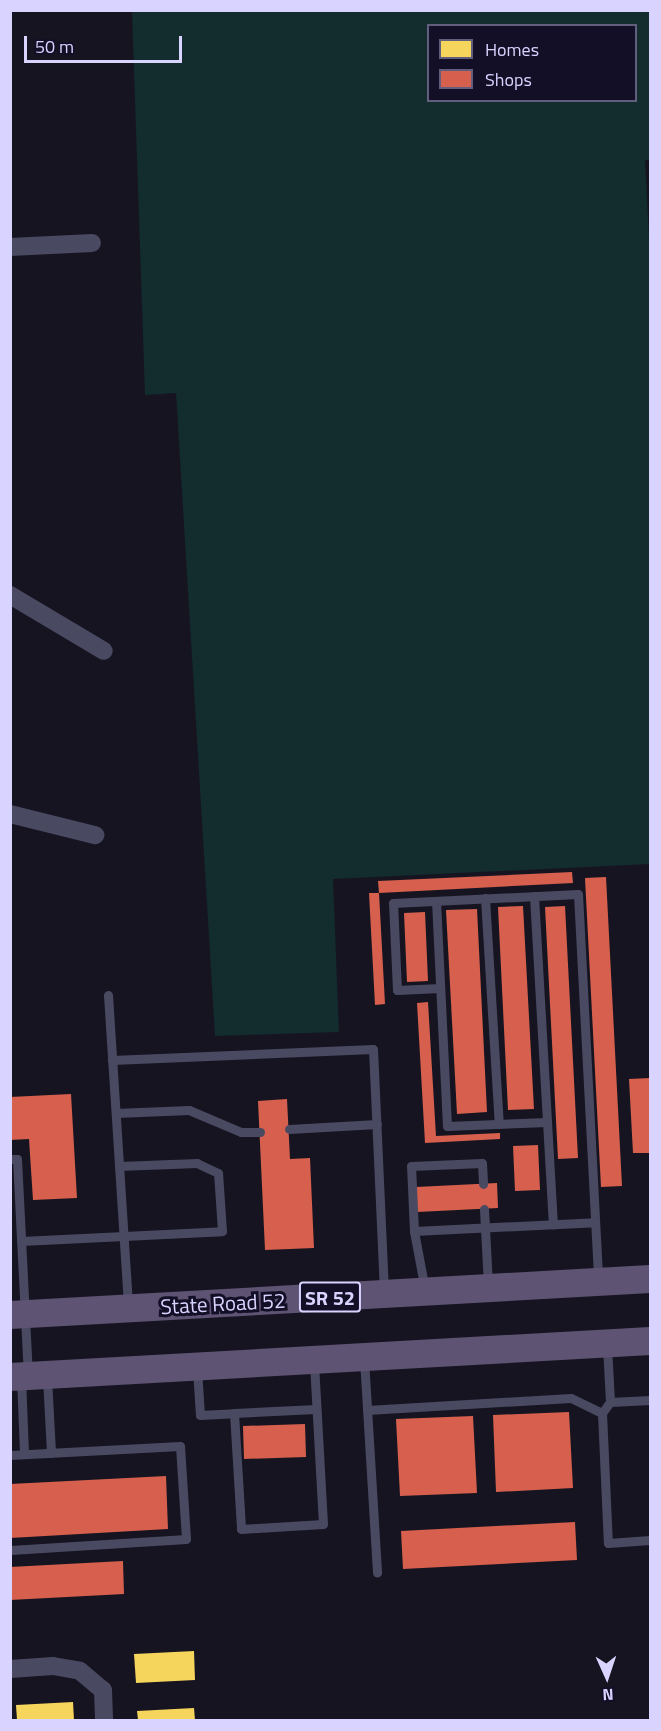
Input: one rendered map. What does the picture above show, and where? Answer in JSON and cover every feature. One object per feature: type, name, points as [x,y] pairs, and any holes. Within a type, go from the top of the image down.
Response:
[{"type":"main road","name":"State Road 52","points":[[18,1315],[651,1279]]},
{"type":"main road","points":[[27,1376],[651,1341]]},
{"type":"street","points":[[10,247],[92,243]]},
{"type":"street","points":[[10,595],[104,651]]},
{"type":"street","points":[[10,814],[95,835]]},
{"type":"street","points":[[10,1669],[53,1666],[80,1671],[103,1690],[104,1720]]},
{"type":"lane","points":[[440,988],[397,990],[393,903],[578,894],[598,1282]]},
{"type":"lane","points":[[534,896],[553,1224]]},
{"type":"lane","points":[[485,898],[499,1124]]},
{"type":"lane","points":[[436,901],[447,1126],[547,1122]]},
{"type":"lane","points":[[108,995],[128,1309]]},
{"type":"lane","points":[[112,1060],[374,1050],[384,1294]]},
{"type":"lane","points":[[116,1113],[189,1110],[241,1132],[260,1132]]},
{"type":"lane","points":[[289,1130],[377,1124]]},
{"type":"lane","points":[[10,1160],[17,1159],[21,1241],[18,1315],[27,1376],[51,1453]]},
{"type":"lane","points":[[21,1241],[222,1231],[218,1173],[197,1163],[119,1166]]},
{"type":"lane","points":[[425,1292],[424,1267],[414,1231],[411,1166],[482,1163],[483,1184]]},
{"type":"lane","points":[[484,1209],[488,1288]]},
{"type":"lane","points":[[414,1231],[595,1222]]},
{"type":"lane","points":[[607,1344],[610,1401],[602,1413],[608,1543],[651,1540]]},
{"type":"lane","points":[[364,1357],[377,1573]]},
{"type":"lane","points":[[234,1413],[241,1529],[323,1524],[313,1360]]},
{"type":"lane","points":[[196,1366],[200,1415],[316,1409]]},
{"type":"lane","points":[[24,1454],[27,1376]]},
{"type":"lane","points":[[367,1410],[571,1398],[602,1413]]},
{"type":"lane","points":[[610,1401],[651,1400]]},
{"type":"lane","points":[[10,1455],[180,1446],[186,1539],[10,1550]]},
{"type":"green space","points":[[132,11],[650,11],[650,160],[645,160],[650,255],[650,864],[333,879],[339,1032],[215,1036],[176,393],[145,395]]},
{"type":"building: Homes","points":[[194,1651],[195,1680],[136,1683],[134,1654]]},
{"type":"building: Homes","points":[[73,1702],[74,1720],[17,1720],[16,1705]]},
{"type":"building: Homes","points":[[194,1708],[195,1720],[138,1720],[137,1711]]},
{"type":"building: Shops","points":[[572,872],[573,883],[379,893],[378,881]]},
{"type":"building: Shops","points":[[606,877],[622,1186],[601,1187],[585,878]]},
{"type":"building: Shops","points":[[369,893],[379,893],[385,1004],[375,1005]]},
{"type":"building: Shops","points":[[523,906],[534,1109],[508,1110],[498,907]]},
{"type":"building: Shops","points":[[565,906],[578,1158],[558,1159],[545,907]]},
{"type":"building: Shops","points":[[477,909],[487,1112],[457,1114],[446,910]]},
{"type":"building: Shops","points":[[425,912],[428,981],[407,982],[404,913]]},
{"type":"building: Shops","points":[[428,1002],[436,1136],[500,1133],[500,1139],[425,1143],[417,1003]]},
{"type":"building: Shops","points":[[650,1078],[650,1153],[633,1153],[629,1079]]},
{"type":"building: Shops","points":[[71,1094],[77,1198],[33,1200],[29,1139],[10,1140],[10,1097]]},
{"type":"building: Shops","points":[[287,1099],[290,1159],[310,1158],[314,1248],[265,1250],[258,1101]]},
{"type":"building: Shops","points":[[538,1145],[540,1190],[515,1191],[513,1146]]},
{"type":"building: Shops","points":[[497,1183],[498,1208],[417,1212],[416,1187]]},
{"type":"building: Shops","points":[[569,1412],[573,1488],[496,1492],[493,1415]]},
{"type":"building: Shops","points":[[473,1416],[477,1493],[400,1496],[396,1419]]},
{"type":"building: Shops","points":[[305,1424],[306,1457],[244,1459],[243,1426]]},
{"type":"building: Shops","points":[[166,1476],[168,1529],[10,1538],[10,1484]]},
{"type":"building: Shops","points":[[575,1522],[577,1560],[403,1569],[401,1531]]},
{"type":"building: Shops","points":[[123,1561],[124,1594],[10,1600],[10,1567]]}]
